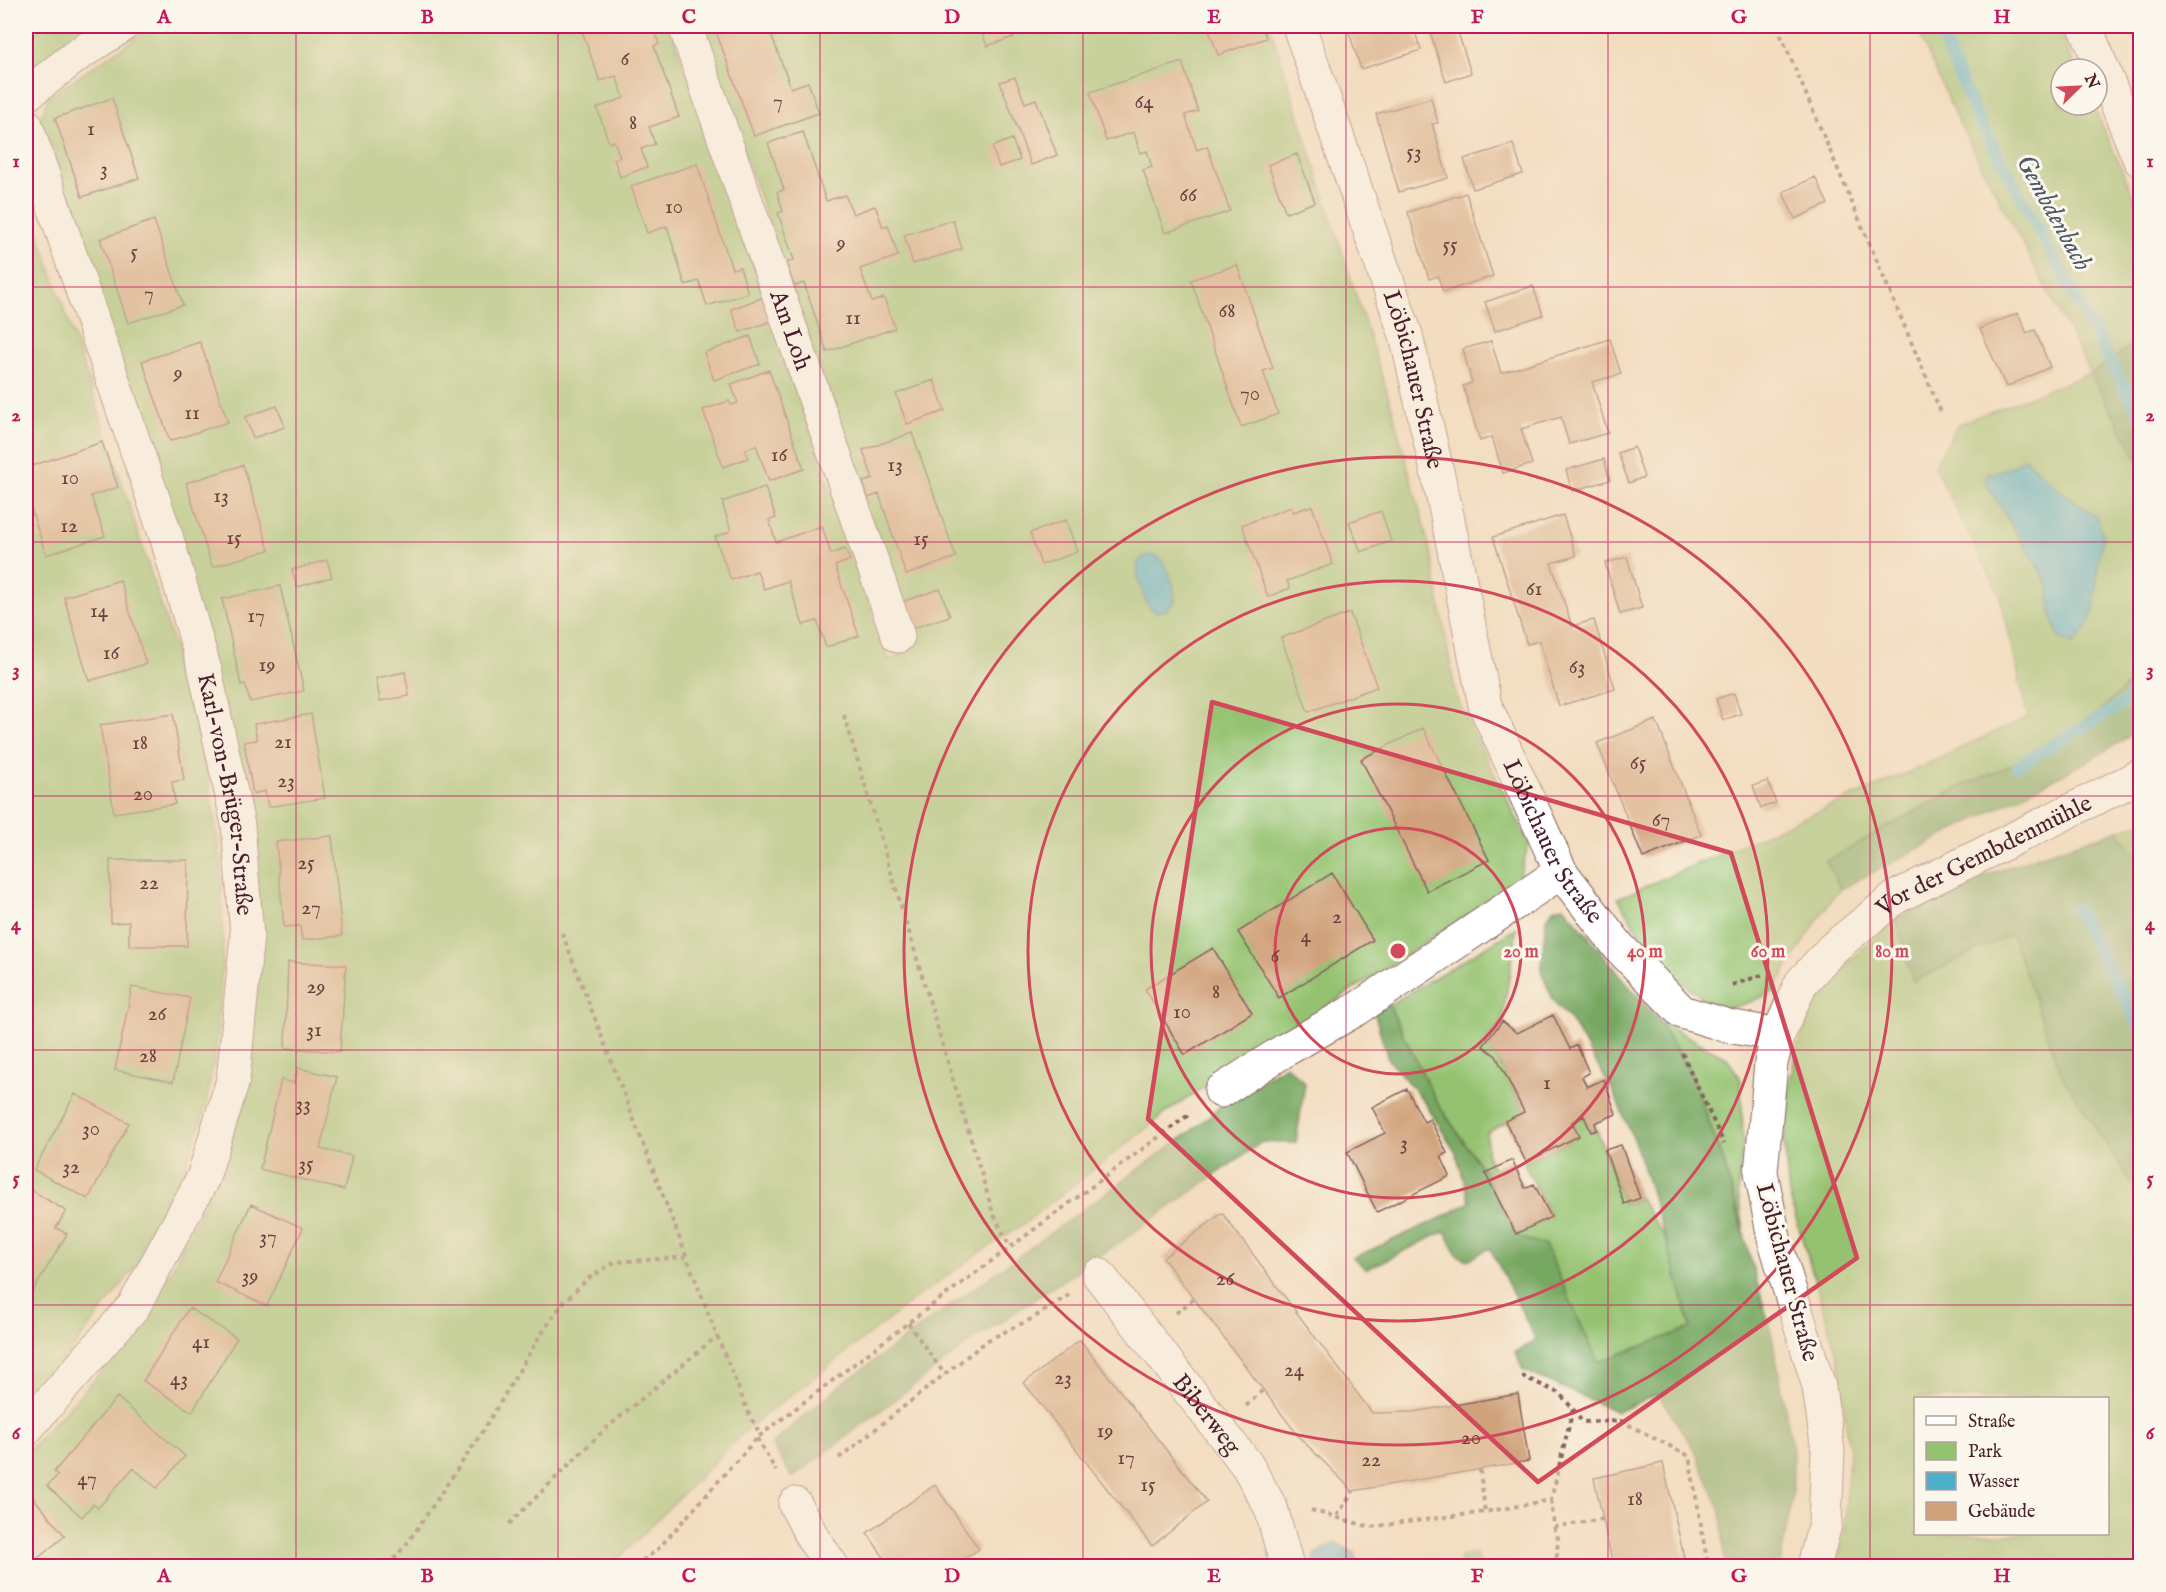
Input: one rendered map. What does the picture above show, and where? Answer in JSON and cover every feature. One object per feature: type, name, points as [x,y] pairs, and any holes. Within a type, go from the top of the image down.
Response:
[{"type":"street","points":[[26,95],[76,56],[122,26]]},
{"type":"street","name":"Am Loh","points":[[685,26],[898,636]]},
{"type":"street","name":"Löbichauer Straße","points":[[1299,26],[1406,335],[1447,515],[1485,705],[1561,872],[1619,947],[1682,1012],[1728,1026],[1778,1035],[1771,1063],[1761,1172],[1774,1238],[1819,1387],[1828,1451],[1825,1524],[1814,1566]]},
{"type":"street","points":[[2085,26],[2140,160]]},
{"type":"street","name":"Karl-von-Brüger-Straße","points":[[26,125],[163,528],[205,670],[238,825],[247,936],[233,1080],[203,1178],[134,1306],[26,1429]]},
{"type":"street","name":"Vor der Gembdenmühle","points":[[1778,1035],[1801,983],[1833,948],[1896,897],[2140,776]]},
{"type":"street","points":[[1221,1091],[1285,1050],[1357,1009],[1561,872]]},
{"type":"street","name":"Biberweg","points":[[1100,1275],[1247,1465],[1271,1508],[1287,1566]]},
{"type":"street","points":[[795,1504],[814,1540],[832,1566]]},
{"type":"path","points":[[1777,26],[1941,412]]},
{"type":"path","points":[[844,715],[993,1213],[1010,1247]]},
{"type":"path","points":[[562,933],[717,1336],[749,1414],[761,1436]]},
{"type":"path","points":[[635,1566],[657,1550],[761,1436],[908,1323],[1221,1091]]},
{"type":"path","points":[[388,1566],[409,1541],[483,1431],[538,1339],[562,1304],[589,1278],[615,1262],[688,1257]]},
{"type":"path","points":[[839,1458],[988,1340],[1033,1318],[1100,1275]]},
{"type":"path","points":[[908,1323],[945,1375]]},
{"type":"path","points":[[509,1524],[603,1431],[717,1336]]},
{"type":"path","points":[[1522,1376],[1559,1393],[1582,1422],[1621,1421],[1670,1444],[1689,1456],[1708,1566]]},
{"type":"path","points":[[1556,1566],[1558,1538],[1554,1527],[1551,1500],[1573,1409]]},
{"type":"path","points":[[1480,1470],[1485,1512]]},
{"type":"path","points":[[1337,1516],[1353,1491]]},
{"type":"path","points":[[1271,1508],[1312,1510],[1370,1527],[1485,1512],[1551,1500]]},
{"type":"path","points":[[1554,1527],[1603,1519]]},
{"type":"highlighted area","points":[[1212,702],[1731,853],[1857,1258],[1538,1482],[1148,1119]]},
{"type":"green space","points":[[45,26],[104,26],[26,80],[26,38]]},
{"type":"green space","points":[[154,26],[670,26],[889,660],[916,646],[700,26],[1270,26],[1392,408],[1431,553],[1456,697],[1529,843],[1520,874],[1502,894],[1171,1109],[1025,1223],[920,1295],[746,1430],[611,1566],[26,1566],[26,1453],[101,1372],[170,1272],[221,1169],[250,824],[37,128],[48,97]]},
{"type":"green space","points":[[1916,26],[2056,26],[2070,57],[2049,57],[2049,117],[2098,117],[2140,210],[2140,340],[2091,374],[2140,463],[2140,604],[2137,621],[2140,636],[2140,671],[2122,691],[2059,745],[1956,789],[1826,861],[1841,889],[1834,895],[1773,992],[1727,1009],[1705,1000],[1685,984],[1645,942],[1618,898],[1916,769],[2028,717],[2000,595],[1934,466],[1958,424],[2091,373],[1956,117]]},
{"type":"green space","points":[[26,196],[100,415],[184,677],[205,761],[221,858],[223,944],[218,1037],[204,1114],[175,1196],[146,1253],[57,1369],[26,1403]]},
{"type":"green space","points":[[2140,340],[2140,463],[2091,374]]},
{"type":"green space","points":[[2140,671],[2140,730],[2086,762],[1841,889],[1826,861],[1956,789],[2059,745],[2122,691]]},
{"type":"green space","points":[[2140,823],[2140,1566],[1837,1566],[1845,1526],[1849,1450],[1838,1357],[1789,1195],[1784,1139],[1788,1091],[1797,1048],[1812,1008],[1849,961],[1896,920],[1930,897],[2038,856]]},
{"type":"green space","points":[[2119,831],[2140,861],[2140,1190],[2136,1190],[2062,1076],[2011,934],[1913,982],[1896,920],[1930,897],[2038,856]]},
{"type":"green space","points":[[1564,906],[1658,1020],[1691,1073],[1724,1164],[1772,1336],[1793,1450],[1793,1491],[1780,1566],[1725,1566],[1721,1512],[1695,1451],[1658,1394],[1617,1412],[1523,1370],[1515,1352],[1536,1340],[1490,1248],[1468,1260],[1457,1255],[1445,1231],[1367,1269],[1353,1258],[1441,1218],[1470,1202],[1456,1153],[1424,1101],[1388,1059],[1374,1012],[1389,1005],[1436,1101],[1485,1173],[1516,1234],[1545,1245],[1598,1362],[1691,1328],[1634,1140],[1611,1087],[1570,1020],[1553,1000],[1541,971],[1546,920],[1553,909]]},
{"type":"green space","points":[[1517,928],[1502,1021],[1483,1046],[1496,1056],[1524,1112],[1487,1133],[1487,1155],[1493,1169],[1485,1173],[1436,1101],[1389,1005]]},
{"type":"green space","points":[[1658,1020],[1727,1058],[1741,1080],[1743,1140],[1738,1193],[1745,1236],[1724,1163],[1691,1073]]},
{"type":"green space","points":[[1286,1065],[1305,1083],[1296,1143],[1262,1142],[1125,1239],[975,1339],[792,1478],[772,1444],[842,1384],[1190,1132],[1224,1103]]},
{"type":"green space","points":[[1584,1116],[1591,1132],[1597,1130],[1624,1204],[1640,1198],[1666,1240],[1691,1328],[1598,1362],[1545,1245],[1516,1234],[1551,1217],[1524,1163],[1578,1136],[1572,1122]]},
{"type":"green space","points":[[1474,1553],[1481,1564],[1488,1566],[1460,1566],[1460,1556]]},
{"type":"water","points":[[2024,458],[2055,486],[2097,518],[2103,536],[2094,609],[2086,630],[2073,644],[2059,638],[2052,617],[2048,583],[1985,482],[1987,475],[2011,467]]},
{"type":"water","points":[[1154,555],[1167,568],[1175,595],[1172,605],[1158,612],[1151,609],[1147,603],[1137,570],[1142,558]]},
{"type":"water","points":[[1336,1543],[1355,1553],[1358,1566],[1313,1566],[1316,1553]]},
{"type":"building","points":[[580,26],[653,26],[659,44],[654,46],[679,117],[649,127],[655,144],[641,149],[647,167],[620,177],[614,159],[620,157],[614,141],[609,143],[597,108],[624,98],[616,76],[600,81]]},
{"type":"building","points":[[714,26],[768,26],[791,88],[808,82],[819,113],[754,136]]},
{"type":"building","points":[[980,26],[1010,26],[1014,37],[987,46]]},
{"type":"building","points":[[1262,26],[1266,38],[1218,55],[1208,27]]},
{"type":"building","points":[[1347,26],[1413,26],[1421,50],[1361,69]]},
{"type":"building","points":[[1456,26],[1471,73],[1446,82],[1430,32]]},
{"type":"building","points":[[1182,62],[1198,111],[1185,115],[1197,150],[1207,146],[1230,211],[1165,233],[1143,170],[1152,167],[1147,151],[1140,153],[1134,132],[1106,141],[1090,92]]},
{"type":"building","points":[[1015,77],[1025,103],[1036,99],[1057,155],[1031,165],[1000,82]]},
{"type":"building","points":[[112,98],[139,178],[82,197],[55,118]]},
{"type":"building","points":[[1431,98],[1438,123],[1432,124],[1448,178],[1399,192],[1376,114]]},
{"type":"building","points":[[803,132],[826,201],[845,195],[853,214],[875,206],[883,227],[888,225],[898,256],[860,269],[872,302],[884,298],[895,328],[827,352],[804,283],[794,286],[786,263],[794,260],[778,213],[783,211],[777,192],[784,190],[768,143]]},
{"type":"building","points":[[1012,139],[1020,160],[999,167],[992,147]]},
{"type":"building","points":[[1513,144],[1523,174],[1473,189],[1464,159]]},
{"type":"building","points":[[1297,154],[1315,202],[1286,213],[1268,165]]},
{"type":"building","points":[[697,164],[732,269],[740,267],[748,293],[707,306],[699,281],[685,285],[667,226],[647,233],[631,186]]},
{"type":"building","points":[[1815,177],[1828,204],[1795,219],[1783,192]]},
{"type":"building","points":[[1466,193],[1493,276],[1443,292],[1438,276],[1429,279],[1408,212]]},
{"type":"building","points":[[154,220],[183,305],[128,323],[100,239]]},
{"type":"building","points":[[953,220],[962,249],[913,264],[904,235]]},
{"type":"building","points":[[1237,265],[1273,368],[1263,371],[1278,414],[1241,427],[1191,280]]},
{"type":"building","points":[[1533,286],[1543,315],[1495,331],[1485,302]]},
{"type":"building","points":[[767,296],[775,320],[740,332],[731,309]]},
{"type":"building","points":[[2018,313],[2027,333],[2035,330],[2050,367],[2006,387],[1980,329]]},
{"type":"building","points":[[750,336],[760,364],[714,380],[704,353]]},
{"type":"building","points":[[1610,339],[1621,374],[1592,382],[1608,433],[1569,444],[1561,417],[1521,429],[1532,464],[1503,473],[1492,437],[1480,441],[1463,386],[1472,383],[1463,349],[1491,341],[1501,373]]},
{"type":"building","points":[[200,342],[228,422],[170,441],[142,361]]},
{"type":"building","points":[[769,370],[804,469],[769,481],[756,445],[745,450],[748,458],[723,467],[703,410],[729,401],[731,405],[738,403],[731,384]]},
{"type":"building","points":[[934,380],[945,411],[907,424],[896,394]]},
{"type":"building","points":[[277,406],[285,427],[253,438],[245,417]]},
{"type":"building","points":[[912,433],[956,557],[906,575],[879,494],[868,498],[863,482],[873,479],[863,450]]},
{"type":"building","points":[[102,442],[118,487],[91,496],[105,536],[46,555],[26,493],[26,468]]},
{"type":"building","points":[[1634,447],[1644,477],[1629,483],[1618,453]]},
{"type":"building","points":[[1604,459],[1610,480],[1572,491],[1566,470]]},
{"type":"building","points":[[243,465],[269,550],[212,567],[186,483]]},
{"type":"building","points":[[765,487],[776,518],[769,520],[776,542],[822,526],[831,554],[845,549],[850,560],[835,566],[859,636],[826,647],[817,621],[803,625],[788,581],[764,589],[757,571],[731,580],[715,537],[731,531],[722,502]]},
{"type":"building","points":[[1312,506],[1333,564],[1287,581],[1290,588],[1268,597],[1242,525],[1291,507],[1293,512]]},
{"type":"building","points":[[1381,511],[1391,541],[1361,552],[1349,522]]},
{"type":"building","points":[[1563,515],[1576,556],[1551,563],[1572,626],[1594,620],[1615,689],[1559,706],[1539,641],[1527,644],[1493,537]]},
{"type":"building","points":[[1066,520],[1077,552],[1041,565],[1030,533]]},
{"type":"building","points":[[1627,557],[1642,608],[1620,614],[1605,563]]},
{"type":"building","points":[[327,560],[332,577],[297,587],[292,570]]},
{"type":"building","points":[[120,580],[146,664],[89,681],[64,597]]},
{"type":"building","points":[[280,586],[304,691],[250,702],[245,684],[241,685],[222,599]]},
{"type":"building","points":[[940,589],[950,616],[910,629],[901,602]]},
{"type":"building","points":[[1350,613],[1377,687],[1308,712],[1281,638]]},
{"type":"building","points":[[405,672],[409,696],[380,701],[376,678]]},
{"type":"building","points":[[1734,693],[1741,714],[1723,720],[1716,699]]},
{"type":"building","points":[[173,714],[184,780],[172,782],[175,804],[114,813],[100,725]]},
{"type":"building","points":[[311,714],[325,798],[268,807],[265,791],[253,794],[244,742],[257,740],[254,724]]},
{"type":"building","points":[[1656,720],[1701,835],[1643,858],[1597,743]]},
{"type":"building","points":[[1423,728],[1489,860],[1427,891],[1361,759]]},
{"type":"building","points":[[1768,781],[1776,803],[1761,808],[1753,786]]},
{"type":"building","points":[[332,836],[342,936],[302,940],[300,926],[284,927],[276,842]]},
{"type":"building","points":[[110,860],[188,860],[187,946],[129,946],[129,922],[111,923]]},
{"type":"building","points":[[1332,873],[1373,940],[1279,998],[1238,932]]},
{"type":"building","points":[[1213,948],[1252,1013],[1185,1055],[1145,989]]},
{"type":"building","points":[[288,962],[346,965],[340,1052],[285,1048]]},
{"type":"building","points":[[132,987],[190,998],[173,1082],[115,1070]]},
{"type":"building","points":[[1553,1015],[1570,1049],[1577,1045],[1589,1073],[1582,1077],[1587,1087],[1604,1079],[1616,1114],[1595,1123],[1597,1130],[1591,1132],[1584,1116],[1572,1122],[1579,1136],[1526,1162],[1505,1121],[1524,1112],[1496,1056],[1483,1046],[1502,1021],[1517,1033]]},
{"type":"building","points":[[298,1068],[337,1077],[320,1149],[352,1156],[344,1190],[260,1169],[281,1080],[294,1083]]},
{"type":"building","points":[[1407,1089],[1424,1122],[1430,1119],[1447,1153],[1441,1156],[1450,1176],[1377,1212],[1347,1152],[1385,1133],[1372,1107]]},
{"type":"building","points":[[75,1094],[129,1123],[88,1199],[34,1170]]},
{"type":"building","points":[[1621,1145],[1640,1198],[1624,1204],[1605,1150]]},
{"type":"building","points":[[1512,1160],[1525,1188],[1534,1184],[1551,1217],[1516,1234],[1485,1173]]},
{"type":"building","points":[[26,1187],[66,1211],[56,1228],[67,1234],[26,1303]]},
{"type":"building","points":[[251,1204],[303,1228],[267,1306],[215,1282]]},
{"type":"building","points":[[1222,1213],[1372,1413],[1413,1412],[1518,1394],[1529,1461],[1353,1491],[1300,1438],[1163,1258]]},
{"type":"building","points":[[189,1308],[237,1338],[192,1412],[143,1381]]},
{"type":"building","points":[[1080,1340],[1207,1502],[1152,1546],[1024,1383]]},
{"type":"building","points":[[117,1397],[185,1456],[157,1488],[133,1468],[98,1508],[93,1504],[82,1517],[47,1486],[58,1475],[54,1472]]},
{"type":"building","points":[[1663,1463],[1686,1566],[1613,1566],[1594,1478]]},
{"type":"building","points":[[935,1485],[979,1549],[954,1566],[890,1566],[867,1533]]},
{"type":"building","points":[[28,1491],[65,1536],[26,1566],[26,1493]]},
{"type":"waterway","name":"Gembdenbach","points":[[1937,26],[1975,112],[2140,416]]},
{"type":"waterway","name":"Gembdenbach","points":[[2017,766],[2127,701],[2140,671]]},
{"type":"waterway","name":"Gembdenbach","points":[[2076,910],[2140,1026]]}]
